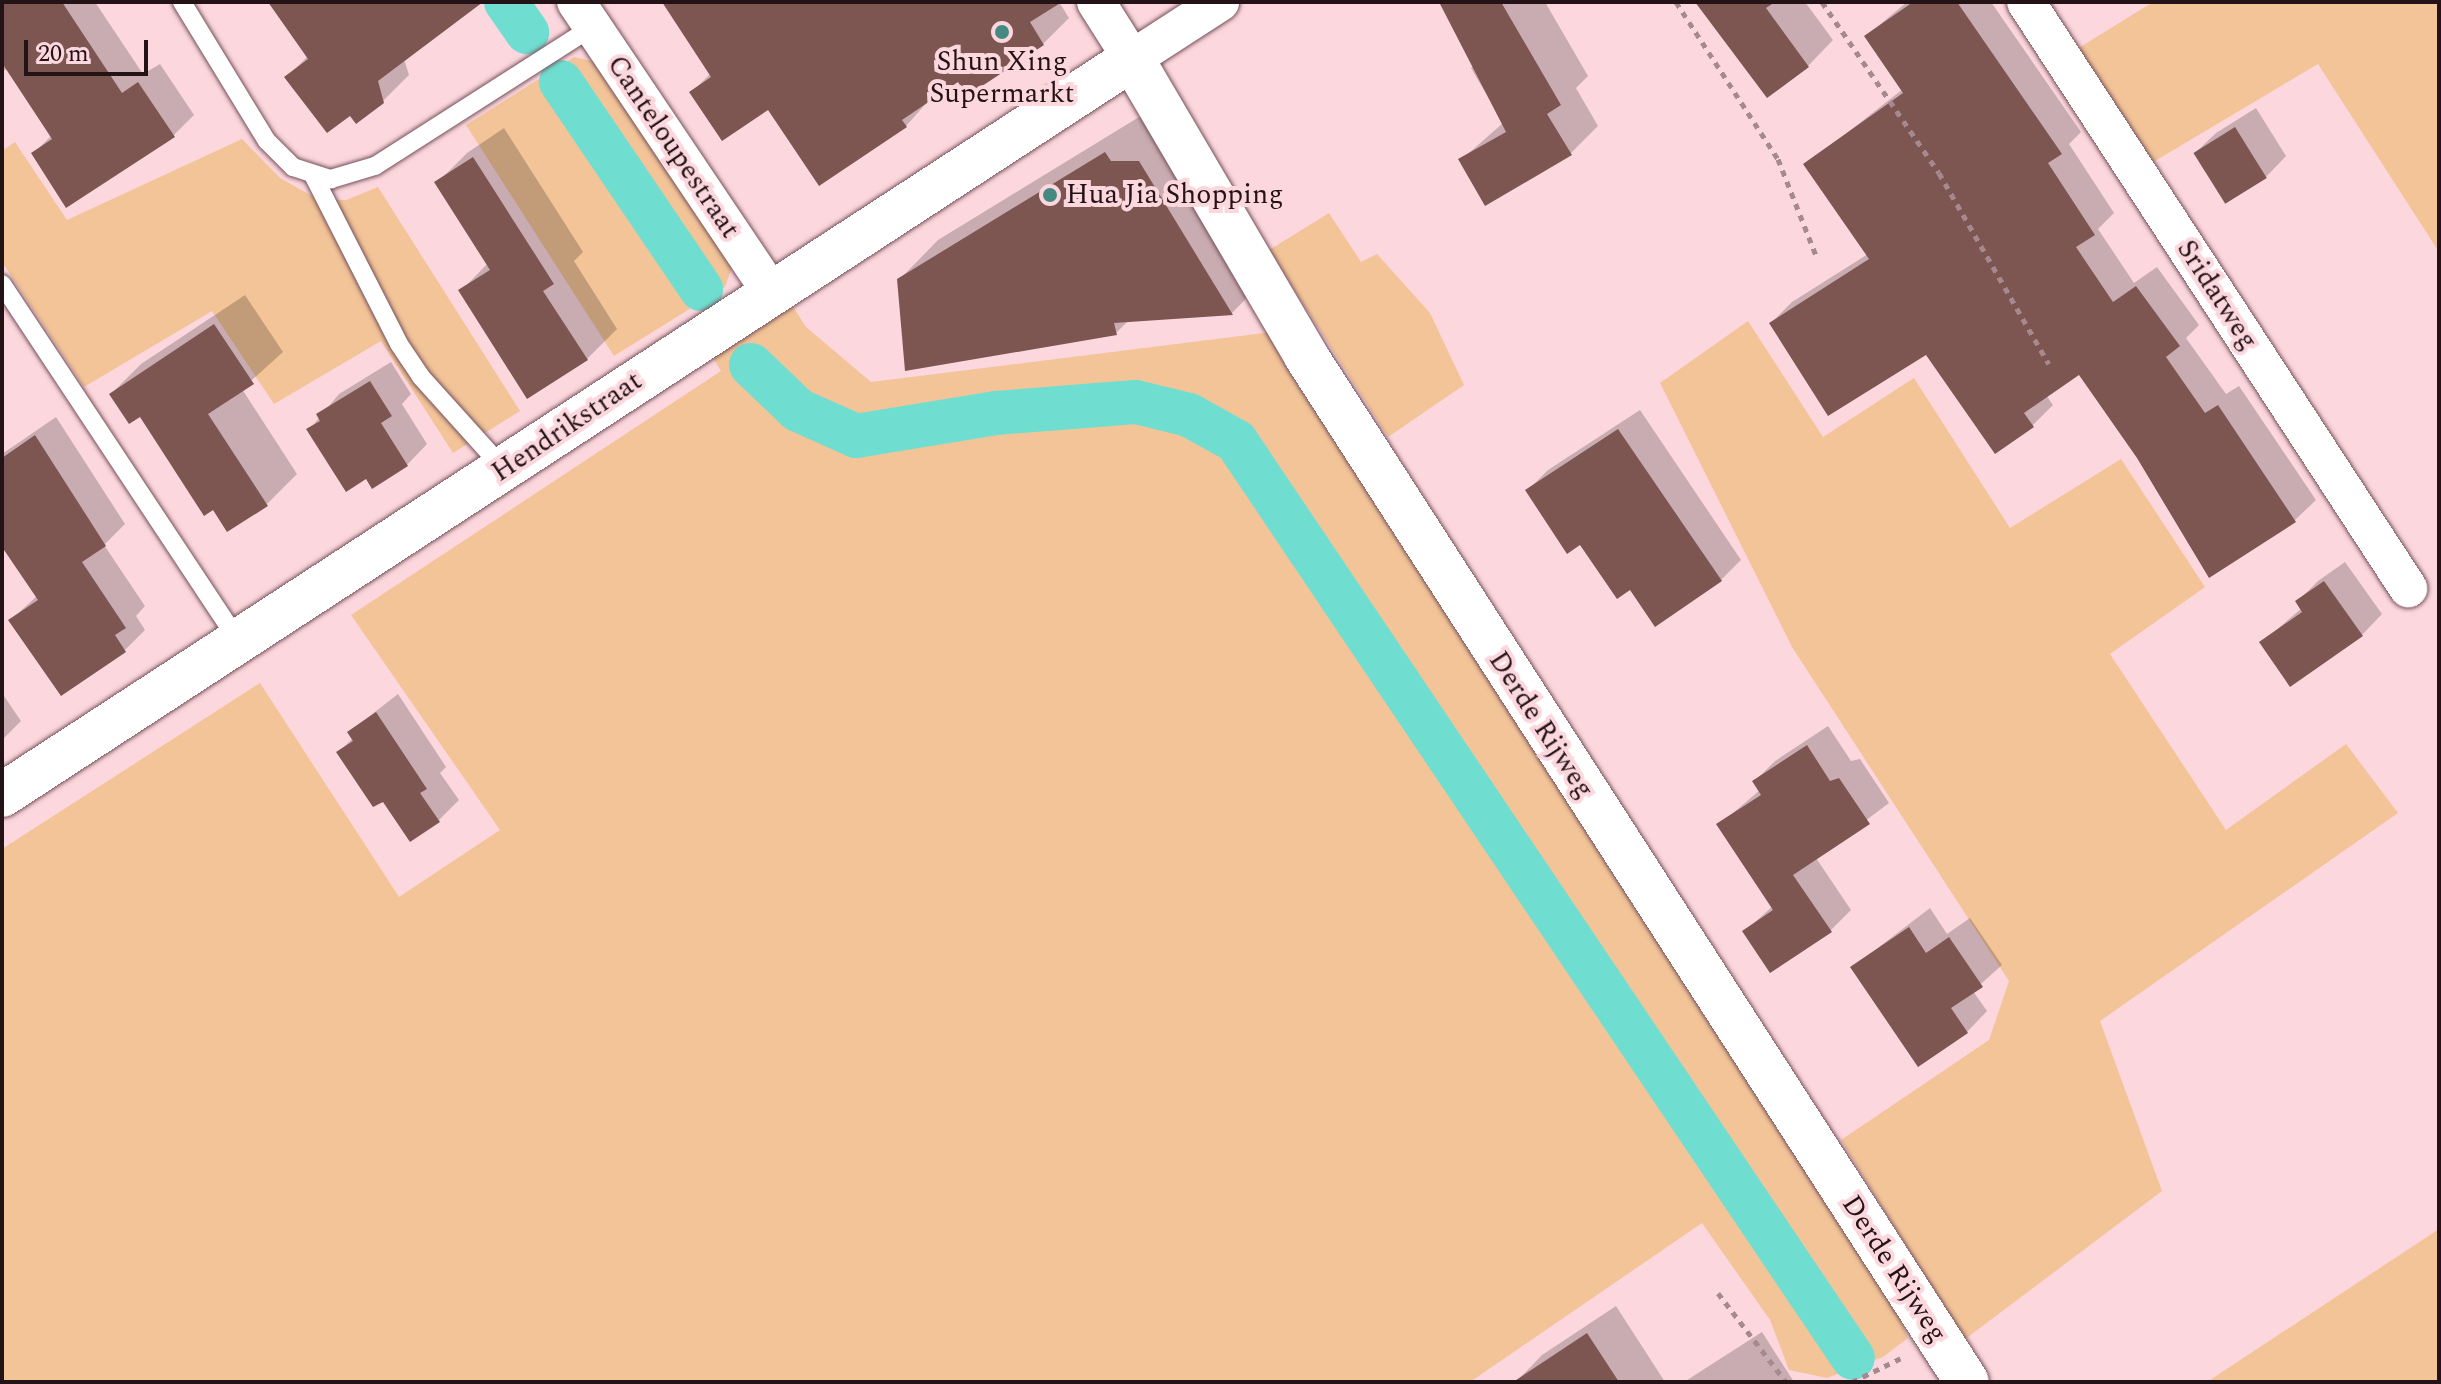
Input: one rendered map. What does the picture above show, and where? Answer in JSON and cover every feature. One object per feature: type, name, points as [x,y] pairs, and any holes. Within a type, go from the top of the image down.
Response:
[{"type":"street","points":[[1096,2],[1132,59],[1220,2]]},
{"type":"street","name":"Sridatweg","points":[[2026,2],[2408,588]]},
{"type":"street","name":"Canteloupestraat","points":[[584,14],[771,292]]},
{"type":"street","name":"Hendrikstraat","points":[[2,795],[1132,59]]},
{"type":"street","name":"Derde Rijweg","points":[[1132,59],[1306,356],[1967,1382]]},
{"type":"lane","points":[[182,2],[267,141],[293,167],[314,177],[352,176],[375,166],[584,14]]},
{"type":"lane","points":[[314,177],[399,344],[421,377],[504,469]]},
{"type":"lane","points":[[2,284],[238,640]]},
{"type":"path","points":[[1676,2],[1778,159],[1817,258]]},
{"type":"path","points":[[1822,2],[1939,173],[2049,364]]},
{"type":"path","points":[[1718,1293],[1786,1382]]},
{"type":"path","points":[[1852,1382],[1940,1339]]},
{"type":"shaded area","points":[[2153,2],[2439,2],[2439,252],[2318,64],[2150,164],[2077,49]]},
{"type":"shaded area","points":[[574,57],[601,63],[733,265],[725,287],[614,356],[466,125]]},
{"type":"shaded area","points":[[242,139],[280,178],[319,200],[346,200],[378,187],[520,411],[453,453],[381,341],[274,404],[212,311],[84,387],[2,262],[2,151],[15,142],[67,220]]},
{"type":"shaded area","points":[[1329,213],[1361,262],[1377,254],[1430,313],[1464,385],[1388,437],[1269,250]]},
{"type":"shaded area","points":[[790,302],[806,327],[871,382],[1272,332],[1896,1310],[1908,1338],[1883,1357],[1827,1378],[1789,1370],[1770,1320],[1702,1223],[1470,1382],[2,1382],[2,849],[260,683],[399,897],[500,830],[351,615],[721,371],[710,353]]},
{"type":"shaded area","points":[[1748,321],[1823,437],[1914,378],[2010,528],[2121,459],[2205,587],[2110,654],[2226,830],[2346,744],[2398,813],[2100,1021],[2162,1191],[1964,1340],[1841,1140],[1989,1040],[2009,981],[1792,647],[1660,383]]},
{"type":"shaded area","points":[[2439,1229],[2439,1382],[2207,1382]]},
{"type":"building","points":[[2,2],[62,2],[122,93],[138,82],[175,137],[66,208],[31,153],[52,139],[2,63]]},
{"type":"building","points":[[268,2],[483,2],[378,81],[384,103],[356,124],[350,116],[327,133],[284,77],[308,59]]},
{"type":"building","points":[[662,2],[1062,2],[1030,22],[1044,45],[967,96],[958,82],[902,120],[907,127],[819,186],[768,110],[722,141],[689,92],[711,77]]},
{"type":"building","points":[[1439,2],[1501,2],[1561,105],[1547,114],[1572,155],[1485,206],[1458,159],[1506,132]]},
{"type":"building","points":[[1695,2],[1775,2],[1766,8],[1809,67],[1767,98]]},
{"type":"building","points":[[1913,2],[1957,2],[2062,154],[2048,163],[2095,235],[2076,247],[2113,302],[2136,286],[2180,346],[2166,357],[2205,413],[2218,405],[2296,522],[2209,578],[2137,458],[2079,375],[2024,413],[2034,427],[1995,454],[1926,355],[1828,416],[1769,323],[1869,259],[1803,164],[1903,93],[1864,36]]},
{"type":"building","points":[[2235,127],[2267,178],[2225,204],[2193,153]]},
{"type":"building","points":[[1105,152],[1111,161],[1139,161],[1233,315],[1114,323],[1117,335],[905,371],[897,279]]},
{"type":"building","points":[[473,157],[554,284],[543,291],[588,360],[527,399],[458,290],[490,270],[434,182]]},
{"type":"building","points":[[214,324],[254,384],[208,414],[268,506],[227,532],[213,510],[204,516],[140,417],[129,424],[109,394]]},
{"type":"building","points":[[370,381],[392,416],[381,423],[408,466],[372,489],[366,479],[346,492],[306,429],[320,421],[316,414]]},
{"type":"building","points":[[1618,429],[1722,581],[1655,627],[1630,590],[1617,599],[1580,545],[1567,554],[1525,490]]},
{"type":"building","points":[[35,435],[106,546],[82,562],[126,628],[115,635],[126,652],[61,696],[8,620],[38,600],[2,547],[2,458]]},
{"type":"building","points":[[2324,581],[2363,636],[2290,687],[2259,642],[2302,612],[2295,601]]},
{"type":"building","points":[[376,712],[427,789],[420,793],[440,822],[410,842],[383,802],[373,807],[336,752],[353,741],[347,732]]},
{"type":"building","points":[[1807,745],[1830,781],[1839,778],[1870,824],[1793,875],[1832,932],[1770,973],[1742,931],[1773,910],[1716,824],[1761,795],[1752,781]]},
{"type":"building","points":[[1909,927],[1926,953],[1949,937],[1983,987],[1951,1008],[1968,1033],[1918,1067],[1850,967]]},
{"type":"building","points":[[1587,1333],[1619,1382],[1513,1382]]},
{"type":"waterway","points":[[506,2],[527,32]]},
{"type":"waterway","points":[[561,82],[701,289]]},
{"type":"waterway","points":[[751,365],[798,410],[856,436],[996,413],[1136,402],[1189,415],[1236,441],[1853,1358]]},
{"type":"place","name":"Shun Xing Supermarkt","points":[[1002,32]]},
{"type":"place","name":"Hua Jia Shopping","points":[[1050,195]]}]
